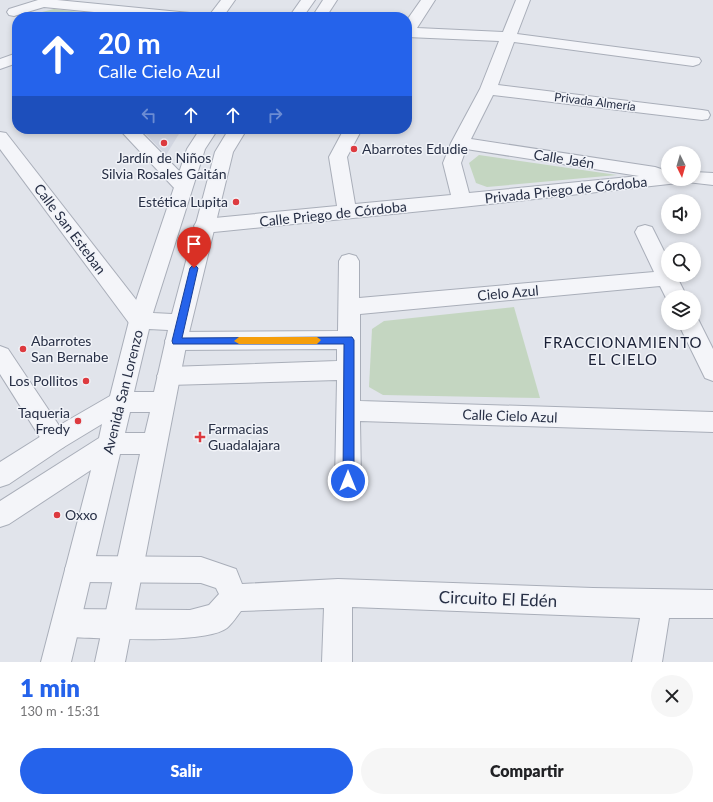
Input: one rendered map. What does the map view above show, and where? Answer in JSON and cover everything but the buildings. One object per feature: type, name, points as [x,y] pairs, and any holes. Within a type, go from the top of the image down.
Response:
[{"type":"street","points":[[3,0],[15,12]]},
{"type":"street","points":[[220,12],[228,0]]},
{"type":"street","points":[[300,12],[308,0]]},
{"type":"street","points":[[322,12],[330,0]]},
{"type":"street","points":[[412,24],[428,0]]},
{"type":"street","points":[[462,201],[452,163],[460,143],[488,89],[523,0]]},
{"type":"street","points":[[22,12],[43,3],[138,12]]},
{"type":"street","points":[[412,32],[508,37],[693,61]]},
{"type":"street","points":[[0,64],[12,60]]},
{"type":"street","name":"Privada Almería","points":[[488,89],[702,115]]},
{"type":"street","points":[[133,134],[183,186]]},
{"type":"street","name":"Avenida San Lorenzo","points":[[56,662],[140,321],[196,149],[206,134]]},
{"type":"street","points":[[110,662],[169,376],[204,226],[224,152],[235,134]]},
{"type":"street","points":[[347,212],[338,157],[350,134]]},
{"type":"street","name":"Calle San Esteban","points":[[0,137],[140,321]]},
{"type":"street","name":"Calle Jaén","points":[[460,143],[661,174]]},
{"type":"street","points":[[701,178],[713,179]]},
{"type":"street","name":"Privada Priego de Córdoba","points":[[462,201],[661,180]]},
{"type":"street","name":"Calle Priego de Córdoba","points":[[204,226],[462,201]]},
{"type":"street","points":[[645,232],[661,265]]},
{"type":"street","points":[[348,481],[349,261]]},
{"type":"street","name":"Cielo Azul","points":[[349,307],[661,279]]},
{"type":"street","points":[[140,321],[179,332],[225,341],[349,340]]},
{"type":"street","points":[[692,330],[713,372]]},
{"type":"street","points":[[214,374],[224,364],[227,358],[228,353],[225,341]]},
{"type":"street","points":[[0,355],[55,440]]},
{"type":"street","points":[[169,376],[349,370]]},
{"type":"street","points":[[0,476],[55,440],[120,402],[164,402]]},
{"type":"street","name":"Calle Cielo Azul","points":[[349,411],[713,422]]},
{"type":"street","points":[[0,515],[110,444],[155,443]]},
{"type":"street","points":[[66,623],[190,624],[217,618],[234,598],[226,578],[201,570],[79,569]]},
{"type":"street","points":[[337,662],[338,593]]},
{"type":"street","name":"Circuito El Edén","points":[[234,598],[338,593],[658,605],[713,604]]},
{"type":"street","points":[[647,662],[658,605]]},
{"type":"shaded area","name":"Jardín de Niños Silvia Rosales Gaitán","points":[[146,134],[179,134],[166,155]]},
{"type":"green space","points":[[54,9],[80,12],[42,12]]},
{"type":"green space","points":[[479,155],[617,175],[487,187],[476,183],[469,163]]},
{"type":"green space","points":[[514,307],[540,398],[383,395],[369,387],[372,329],[384,321]]},
{"type":"slow traffic","points":[[239,341],[317,340]]},
{"type":"place","name":"Jardín de Niños Silvia Rosales Gaitán","points":[[164,143]]},
{"type":"place","name":"Abarrotes Edudie","points":[[354,149]]},
{"type":"place","name":"Estética Lupita","points":[[236,202]]},
{"type":"place","name":"Abarrotes San Bernabe","points":[[23,349]]},
{"type":"place","name":"Los Pollitos","points":[[86,381]]},
{"type":"place","name":"Taqueria Fredy","points":[[78,421]]},
{"type":"place","name":"Farmacias Guadalajara","points":[[200,437]]},
{"type":"place","name":"Oxxo","points":[[57,515]]},
{"type":"district","name":"FRACCIONAMIENTO EL CIELO","points":[[623,352]]},
{"type":"route","points":[[194,268],[176,341],[349,340],[348,481]]}]
